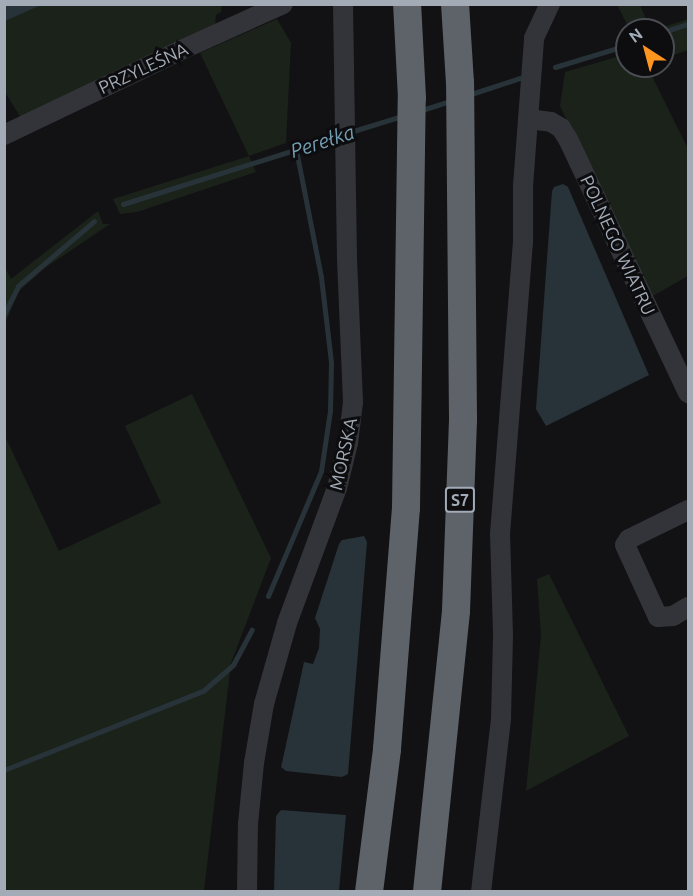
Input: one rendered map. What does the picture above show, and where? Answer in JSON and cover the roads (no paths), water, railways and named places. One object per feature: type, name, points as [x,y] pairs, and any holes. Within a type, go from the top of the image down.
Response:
[{"type":"highway","points":[[369,891],[387,749],[406,508],[412,109],[407,4]]},
{"type":"highway","name":"S7","points":[[427,891],[456,611],[463,419],[460,94],[454,4]]},
{"type":"street","name":"PRZYLEŚNA","points":[[4,135],[227,28],[283,4]]},
{"type":"street","name":"MORSKA","points":[[247,891],[249,814],[264,704],[287,623],[332,504],[348,443],[353,402],[353,352],[347,258],[343,4]]},
{"type":"street","points":[[481,891],[502,707],[503,634],[500,534],[523,242],[523,186],[534,38],[550,4]]},
{"type":"street","name":"POLNEGO WIATRU","points":[[528,119],[551,122],[561,128],[568,139],[688,393]]},
{"type":"street","points":[[688,510],[637,535],[625,545],[658,617],[673,616],[688,608]]},
{"type":"waterway","name":"Perełka","points":[[675,28],[688,24]]},
{"type":"waterway","name":"Perełka","points":[[555,67],[615,49]]},
{"type":"waterway","name":"Perełka","points":[[468,95],[520,78]]},
{"type":"waterway","name":"Perełka","points":[[422,110],[450,101]]},
{"type":"waterway","name":"Perełka","points":[[350,132],[402,116]]},
{"type":"waterway","name":"Perełka","points":[[123,204],[342,135]]},
{"type":"waterway","points":[[268,596],[321,471],[330,411],[331,362],[321,277],[296,149]]},
{"type":"waterway","name":"Perełka","points":[[4,314],[18,286],[94,221]]},
{"type":"waterway","points":[[4,770],[203,691],[233,665],[252,630]]}]
